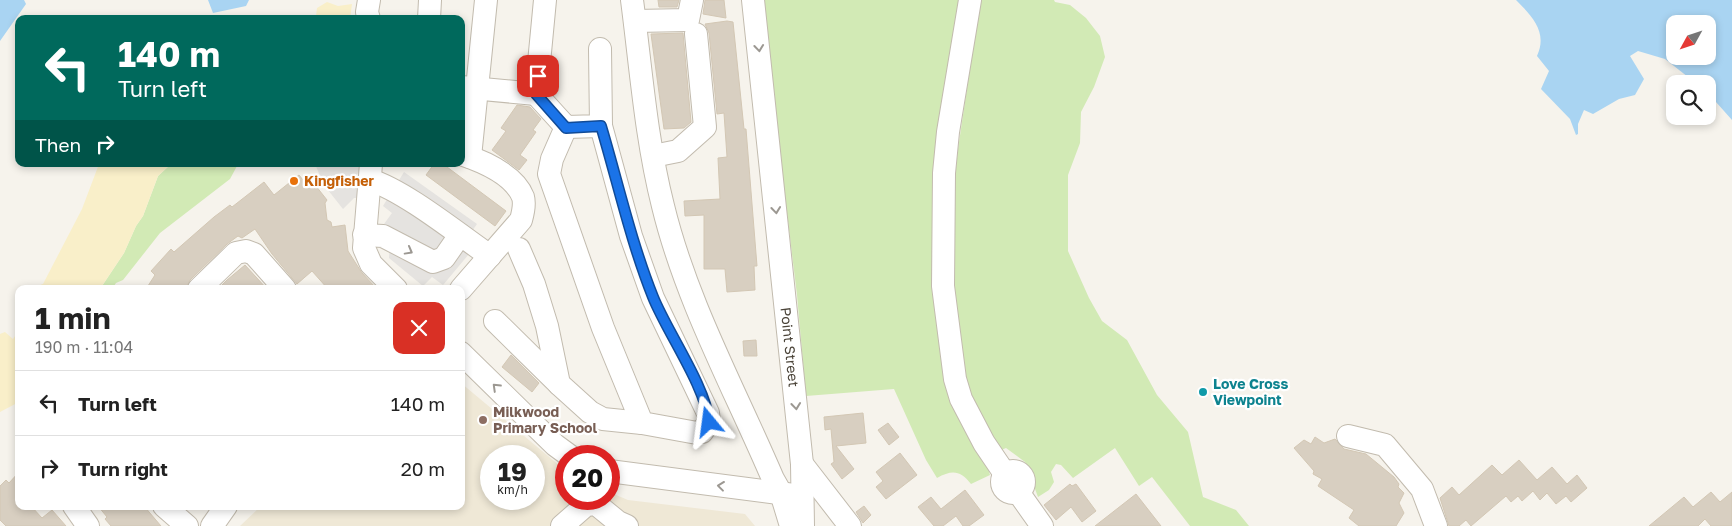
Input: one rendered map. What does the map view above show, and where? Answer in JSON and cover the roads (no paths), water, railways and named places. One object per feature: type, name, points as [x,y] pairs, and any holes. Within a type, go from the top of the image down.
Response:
[{"type":"street","points":[[368,15],[369,0]]},
{"type":"street","points":[[429,15],[430,0]]},
{"type":"street","points":[[465,285],[522,220],[524,198],[511,181],[495,169],[466,156],[470,88],[486,0]]},
{"type":"street","points":[[536,94],[545,0]]},
{"type":"street","points":[[692,0],[688,20],[634,10],[653,156],[663,206],[696,304],[773,479],[782,493],[790,526]]},
{"type":"street","name":"Point Street","points":[[753,0],[802,464],[803,526]]},
{"type":"street","points":[[970,0],[948,132],[944,173],[943,286],[955,379],[961,399],[984,443],[1042,526]]},
{"type":"street","points":[[653,156],[678,151],[705,127],[696,34]]},
{"type":"street","points":[[495,321],[590,412],[604,419],[642,423],[697,433],[702,432],[709,422],[708,413],[653,298],[631,236],[601,126],[600,49]]},
{"type":"street","points":[[470,88],[536,94],[566,128]]},
{"type":"street","points":[[566,128],[601,126]]},
{"type":"street","points":[[566,128],[552,159],[549,174],[603,328],[642,423]]},
{"type":"street","points":[[370,172],[383,184],[490,256]]},
{"type":"street","points":[[370,172],[364,248],[371,264],[392,285]]},
{"type":"street","points":[[364,235],[383,236],[434,262],[444,258],[460,235]]},
{"type":"street","points":[[519,249],[534,284],[547,326],[559,384]]},
{"type":"street","points":[[203,285],[236,253],[246,251],[254,254],[281,285]]},
{"type":"street","points":[[465,357],[555,445]]},
{"type":"street","points":[[1348,436],[1385,445],[1422,489],[1436,526]]},
{"type":"street","points":[[802,464],[850,526]]},
{"type":"street","points":[[620,472],[804,496]]},
{"type":"street","points":[[759,491],[790,526]]},
{"type":"street","points":[[562,526],[591,503],[596,504],[618,522],[626,526]]},
{"type":"street","points":[[77,510],[88,526]]},
{"type":"street","points":[[169,510],[187,526]]},
{"type":"street","points":[[212,526],[223,510]]},
{"type":"water","points":[[0,0],[24,0],[26,4],[18,15],[15,15],[15,20],[0,41]]},
{"type":"water","points":[[208,0],[249,0],[246,6],[213,13]]},
{"type":"water","points":[[1516,0],[1732,0],[1732,120],[1716,102],[1716,75],[1685,75],[1673,65],[1716,65],[1716,15],[1666,15],[1666,60],[1638,51],[1630,56],[1644,79],[1635,95],[1619,99],[1593,114],[1584,110],[1578,124],[1578,134],[1576,135],[1570,119],[1541,89],[1549,71],[1537,56],[1541,39],[1533,18]]},
{"type":"place","name":"Kingfisher","points":[[294,181]]},
{"type":"place","name":"Love Cross Viewpoint","points":[[1203,392]]},
{"type":"place","name":"Milkwood Primary School","points":[[483,420]]}]
